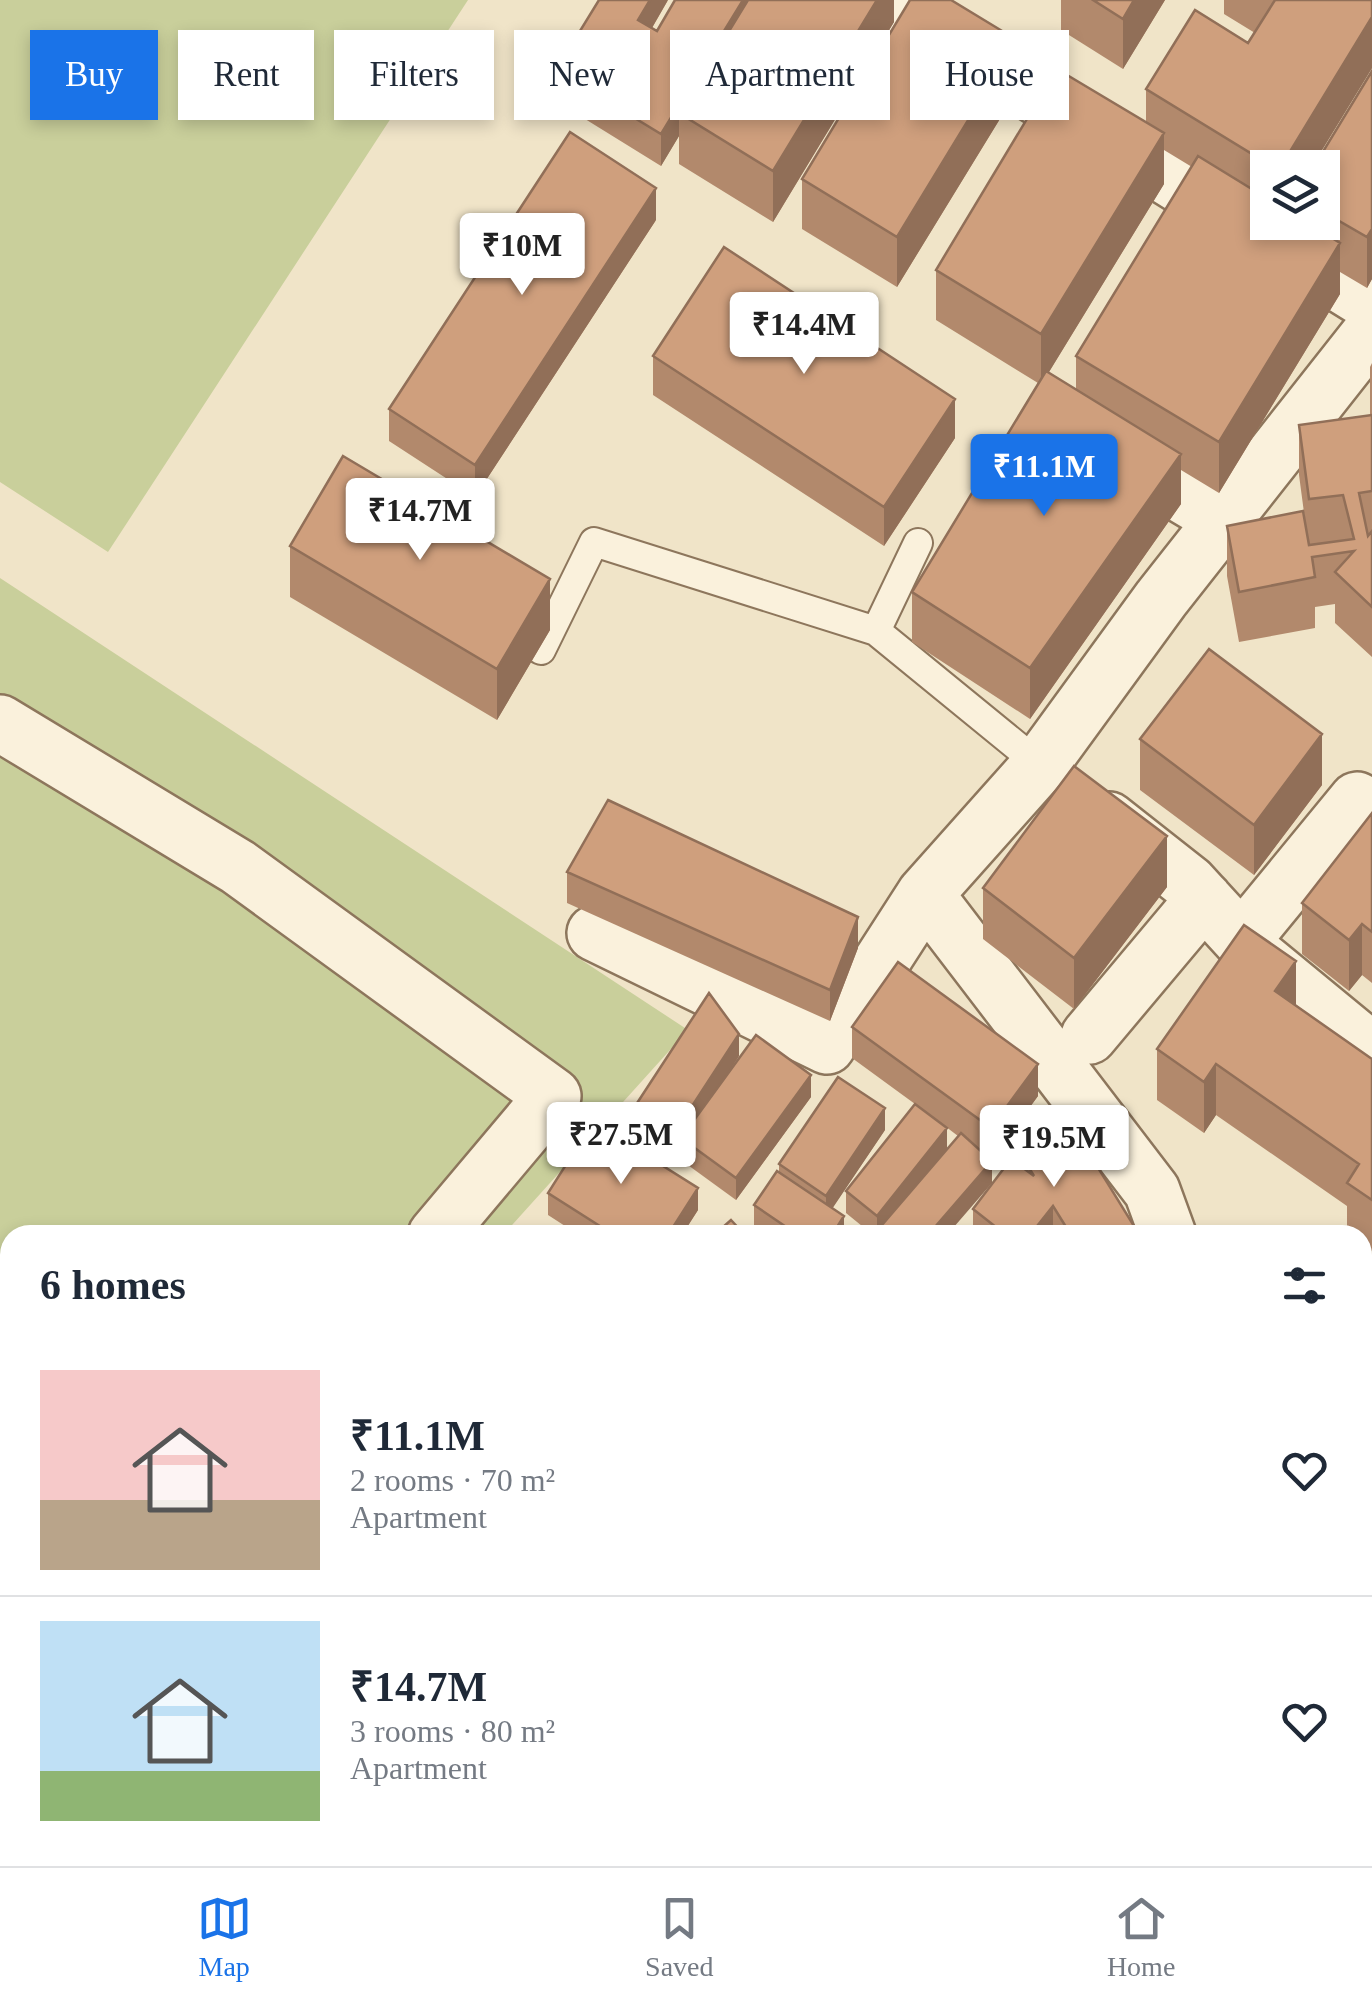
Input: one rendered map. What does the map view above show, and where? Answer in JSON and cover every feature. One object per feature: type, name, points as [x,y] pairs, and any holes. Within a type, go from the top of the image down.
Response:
[{"type":"street","points":[[882,0],[1372,304]]},
{"type":"street","points":[[595,934],[827,1046],[926,894],[1040,766],[1372,330]]},
{"type":"street","points":[[1068,426],[1224,520]]},
{"type":"street","points":[[0,723],[238,866],[554,1096],[444,1225]]},
{"type":"street","points":[[1040,766],[1204,899],[1242,940],[1372,1051]]},
{"type":"street","points":[[1242,940],[1358,800]]},
{"type":"street","points":[[926,894],[1152,1191],[1164,1225]]},
{"type":"street","points":[[1090,1036],[1204,899]]},
{"type":"lane","points":[[542,650],[594,542],[876,631],[1040,766]]},
{"type":"lane","points":[[876,631],[918,544]]},
{"type":"green space","points":[[0,0],[468,0],[448,30],[334,30],[334,120],[390,120],[108,552],[0,482]]},
{"type":"green space","points":[[0,578],[688,1030],[512,1225],[0,1225]]},
{"type":"building","points":[[599,0],[650,0],[638,20],[657,31],[675,0],[743,0],[725,30],[670,30],[670,119],[661,134],[638,120],[650,120],[650,30],[581,30]]},
{"type":"building","points":[[748,0],[877,0],[859,30],[730,30]]},
{"type":"building","points":[[910,0],[951,0],[1000,30],[910,30],[910,120],[968,120],[897,237],[802,179],[838,120],[890,120],[890,33]]},
{"type":"building","points":[[1093,0],[1134,0],[1123,19]]},
{"type":"building","points":[[1275,0],[1372,0],[1372,17],[1291,150],[1250,153],[1146,89],[1195,10],[1248,43]]},
{"type":"building","points":[[1372,71],[1372,229],[1367,237],[1340,221],[1340,150],[1324,150]]},
{"type":"building","points":[[1069,76],[1164,133],[1041,334],[936,270],[1026,120],[1069,120]]},
{"type":"building","points":[[690,120],[804,120],[773,171]]},
{"type":"building","points":[[570,132],[656,188],[475,465],[389,409]]},
{"type":"building","points":[[1198,156],[1250,188],[1250,240],[1340,243],[1219,442],[1076,356]]},
{"type":"building","points":[[724,247],[955,399],[884,507],[653,356]]},
{"type":"building","points":[[1046,371],[1181,454],[1030,668],[912,592]]},
{"type":"building","points":[[1372,415],[1372,491],[1359,493],[1368,536],[1372,531],[1372,607],[1335,572],[1354,551],[1312,557],[1315,577],[1239,592],[1227,526],[1303,511],[1309,545],[1354,539],[1343,495],[1309,499],[1299,425]]},
{"type":"building","points":[[343,456],[550,579],[497,669],[290,546]]},
{"type":"building","points":[[1209,649],[1322,734],[1254,825],[1140,739]]},
{"type":"building","points":[[1074,766],[1167,836],[1074,958],[983,888]]},
{"type":"building","points":[[608,800],[858,917],[830,990],[567,872]]},
{"type":"building","points":[[1372,813],[1372,932],[1362,924],[1349,940],[1302,903]]},
{"type":"building","points":[[1244,925],[1296,961],[1275,991],[1372,1059],[1372,1200],[1347,1183],[1359,1164],[1216,1064],[1204,1082],[1157,1049]]},
{"type":"building","points":[[898,962],[1038,1064],[991,1128],[852,1027]]},
{"type":"building","points":[[709,993],[739,1034],[668,1143],[628,1117]]},
{"type":"building","points":[[756,1035],[811,1075],[736,1178],[681,1138]]},
{"type":"building","points":[[838,1077],[885,1108],[826,1196],[779,1164]]},
{"type":"building","points":[[915,1104],[947,1128],[877,1216],[846,1191]]},
{"type":"building","points":[[1068,1119],[1133,1225],[1065,1225],[1053,1206],[1038,1225],[993,1225],[973,1209],[1011,1159],[1034,1176],[1018,1150]]},
{"type":"building","points":[[593,1122],[698,1188],[674,1225],[598,1225],[548,1193]]},
{"type":"building","points":[[961,1133],[992,1161],[937,1225],[882,1225]]},
{"type":"building","points":[[777,1171],[844,1216],[838,1225],[783,1225],[754,1205]]}]
